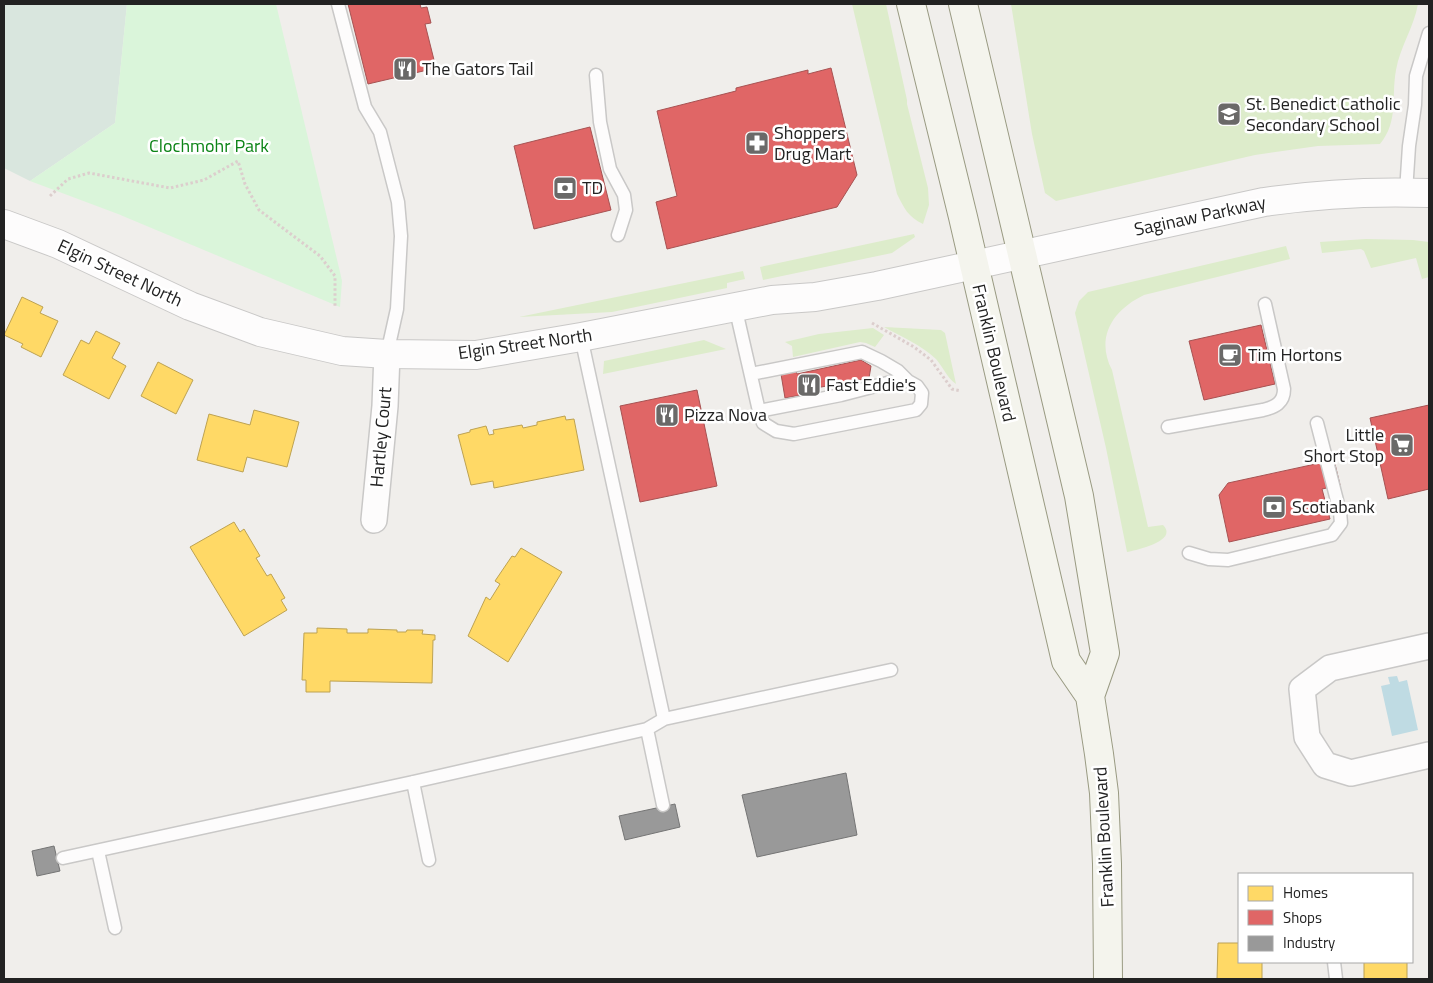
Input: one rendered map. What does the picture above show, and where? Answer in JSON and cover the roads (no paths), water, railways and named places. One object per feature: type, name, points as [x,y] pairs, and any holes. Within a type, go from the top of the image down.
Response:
[{"type":"main road","name":"Franklin Boulevard","points":[[911,4],[1066,661],[1090,696],[1104,793],[1108,979]]},
{"type":"main road","name":"Franklin Boulevard","points":[[963,4],[1079,496],[1105,653],[1090,696]]},
{"type":"street","name":"Saginaw Parkway","points":[[974,265],[1299,196],[1418,193]]},
{"type":"street","name":"Elgin Street North","points":[[4,224],[58,244],[190,306],[260,332],[342,351],[387,354],[476,355],[581,338],[735,306],[772,300],[815,297],[877,286],[974,265]]},
{"type":"street","name":"Hartley Court","points":[[374,520],[386,406],[387,354]]},
{"type":"street","points":[[1429,646],[1330,668],[1302,689],[1307,736],[1325,766],[1351,773],[1429,755]]},
{"type":"lane","points":[[338,4],[365,107],[380,132],[398,202],[401,236],[398,309],[387,354]]},
{"type":"lane","points":[[1418,193],[1409,146],[1416,76],[1429,33]]},
{"type":"lane","points":[[596,75],[600,122],[610,169],[624,195],[626,210],[618,235]]},
{"type":"lane","points":[[1168,427],[1263,410],[1278,405],[1282,400],[1284,389],[1265,304]]},
{"type":"lane","points":[[735,306],[759,411],[763,423],[776,431],[794,434],[916,410],[921,404],[922,393],[916,386],[898,371],[862,352],[751,374]]},
{"type":"lane","points":[[581,338],[664,719]]},
{"type":"lane","points":[[759,411],[841,395],[895,381],[908,381]]},
{"type":"lane","points":[[1189,553],[1209,559],[1228,560],[1332,535],[1341,523],[1340,512],[1316,423]]},
{"type":"lane","points":[[63,858],[647,729],[664,719],[891,670]]},
{"type":"lane","points":[[647,729],[663,805]]},
{"type":"lane","points":[[413,782],[429,860]]},
{"type":"lane","points":[[98,851],[115,928]]},
{"type":"lane","points":[[1334,963],[1336,979]]},
{"type":"water","points":[[1397,676],[1399,682],[1407,680],[1418,730],[1392,736],[1381,686],[1390,684],[1388,677]]},
{"type":"place","name":"The Gators Tail","points":[[405,69]]},
{"type":"place","name":"St. Benedict Catholic Secondary School","points":[[1229,114]]},
{"type":"place","name":"Shoppers Drug Mart","points":[[757,143]]},
{"type":"place","name":"TD","points":[[565,188]]},
{"type":"place","name":"Tim Hortons","points":[[1230,355]]},
{"type":"place","name":"Fast Eddie's","points":[[809,385]]},
{"type":"place","name":"Pizza Nova","points":[[667,415]]},
{"type":"place","name":"Little Short Stop","points":[[1402,445]]},
{"type":"place","name":"Scotiabank","points":[[1274,507]]},
{"type":"park label","name":"Clochmohr Park","points":[[209,146]]}]
